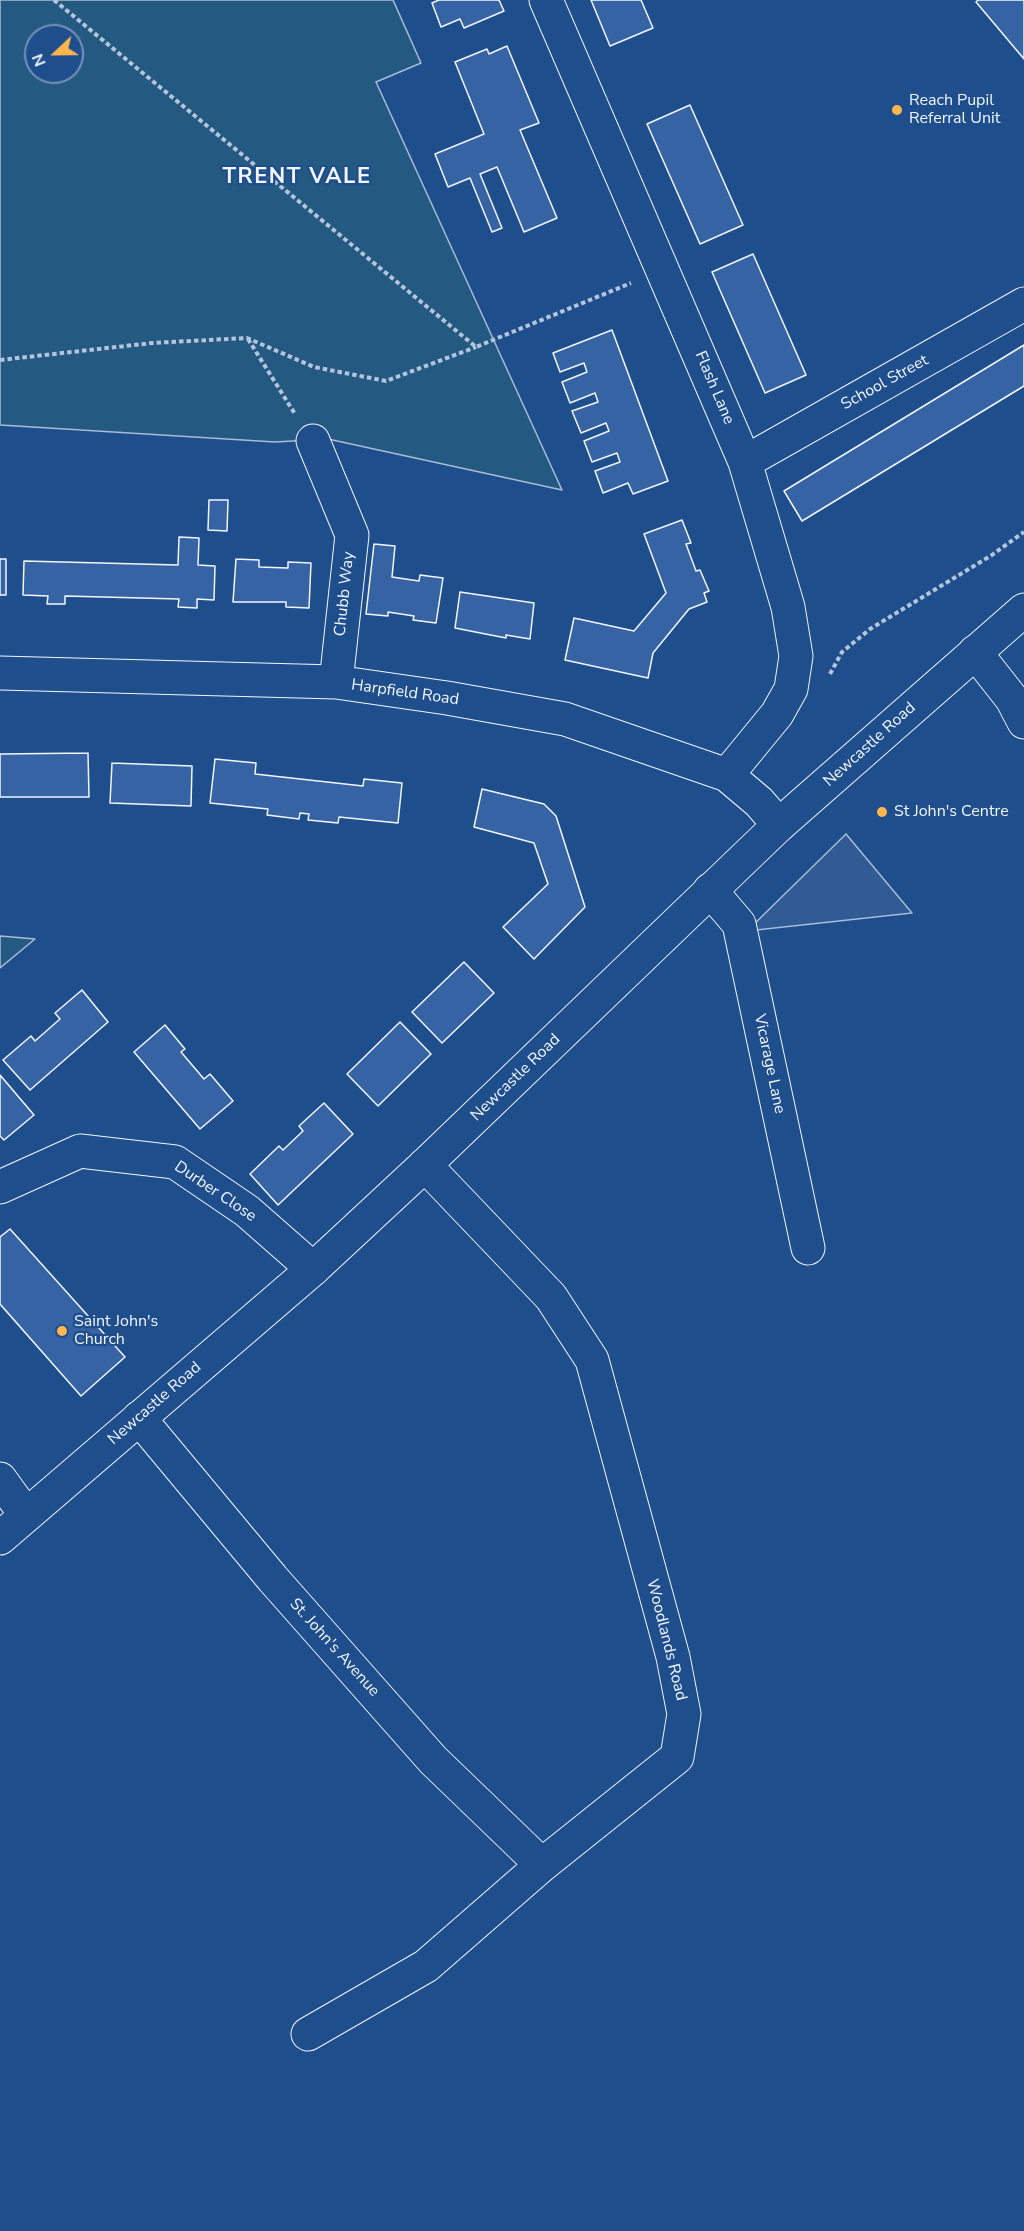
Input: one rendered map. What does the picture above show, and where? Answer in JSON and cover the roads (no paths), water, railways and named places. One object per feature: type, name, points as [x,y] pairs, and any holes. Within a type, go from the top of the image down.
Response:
[{"type":"main road","name":"Flash Lane","points":[[546,0],[745,462],[788,607],[796,656],[791,688],[777,714],[727,775]]},
{"type":"main road","name":"School Street","points":[[745,462],[1024,304]]},
{"type":"main road","name":"Chubb Way","points":[[313,441],[352,534],[336,682]]},
{"type":"main road","name":"Newcastle Road","points":[[0,1538],[313,1269],[425,1166],[779,825],[1024,610]]},
{"type":"main road","points":[[975,652],[1012,699],[1024,723]]},
{"type":"main road","name":"Harpfield Road","points":[[0,673],[336,682],[447,698],[565,719],[727,775],[759,802],[779,825]]},
{"type":"main road","name":"Vicarage Lane","points":[[710,890],[739,924],[808,1248]]},
{"type":"main road","name":"Durber Close","points":[[0,1187],[80,1151],[175,1162],[247,1211],[313,1269]]},
{"type":"main road","name":"Woodlands Road","points":[[308,2034],[426,1966],[542,1865],[677,1757],[684,1714],[673,1658],[592,1360],[551,1297],[425,1166]]},
{"type":"main road","name":"St. John's Avenue","points":[[139,1418],[273,1579],[433,1760],[542,1865]]},
{"type":"main road","points":[[0,1479],[26,1515]]},
{"type":"place","name":"Reach Pupil Referral Unit","points":[[897,110]]},
{"type":"place","name":"St John's Centre","points":[[882,812]]},
{"type":"place","name":"Saint John's Church","points":[[62,1331]]},
{"type":"district","name":"TRENT VALE","points":[[297,178]]}]
